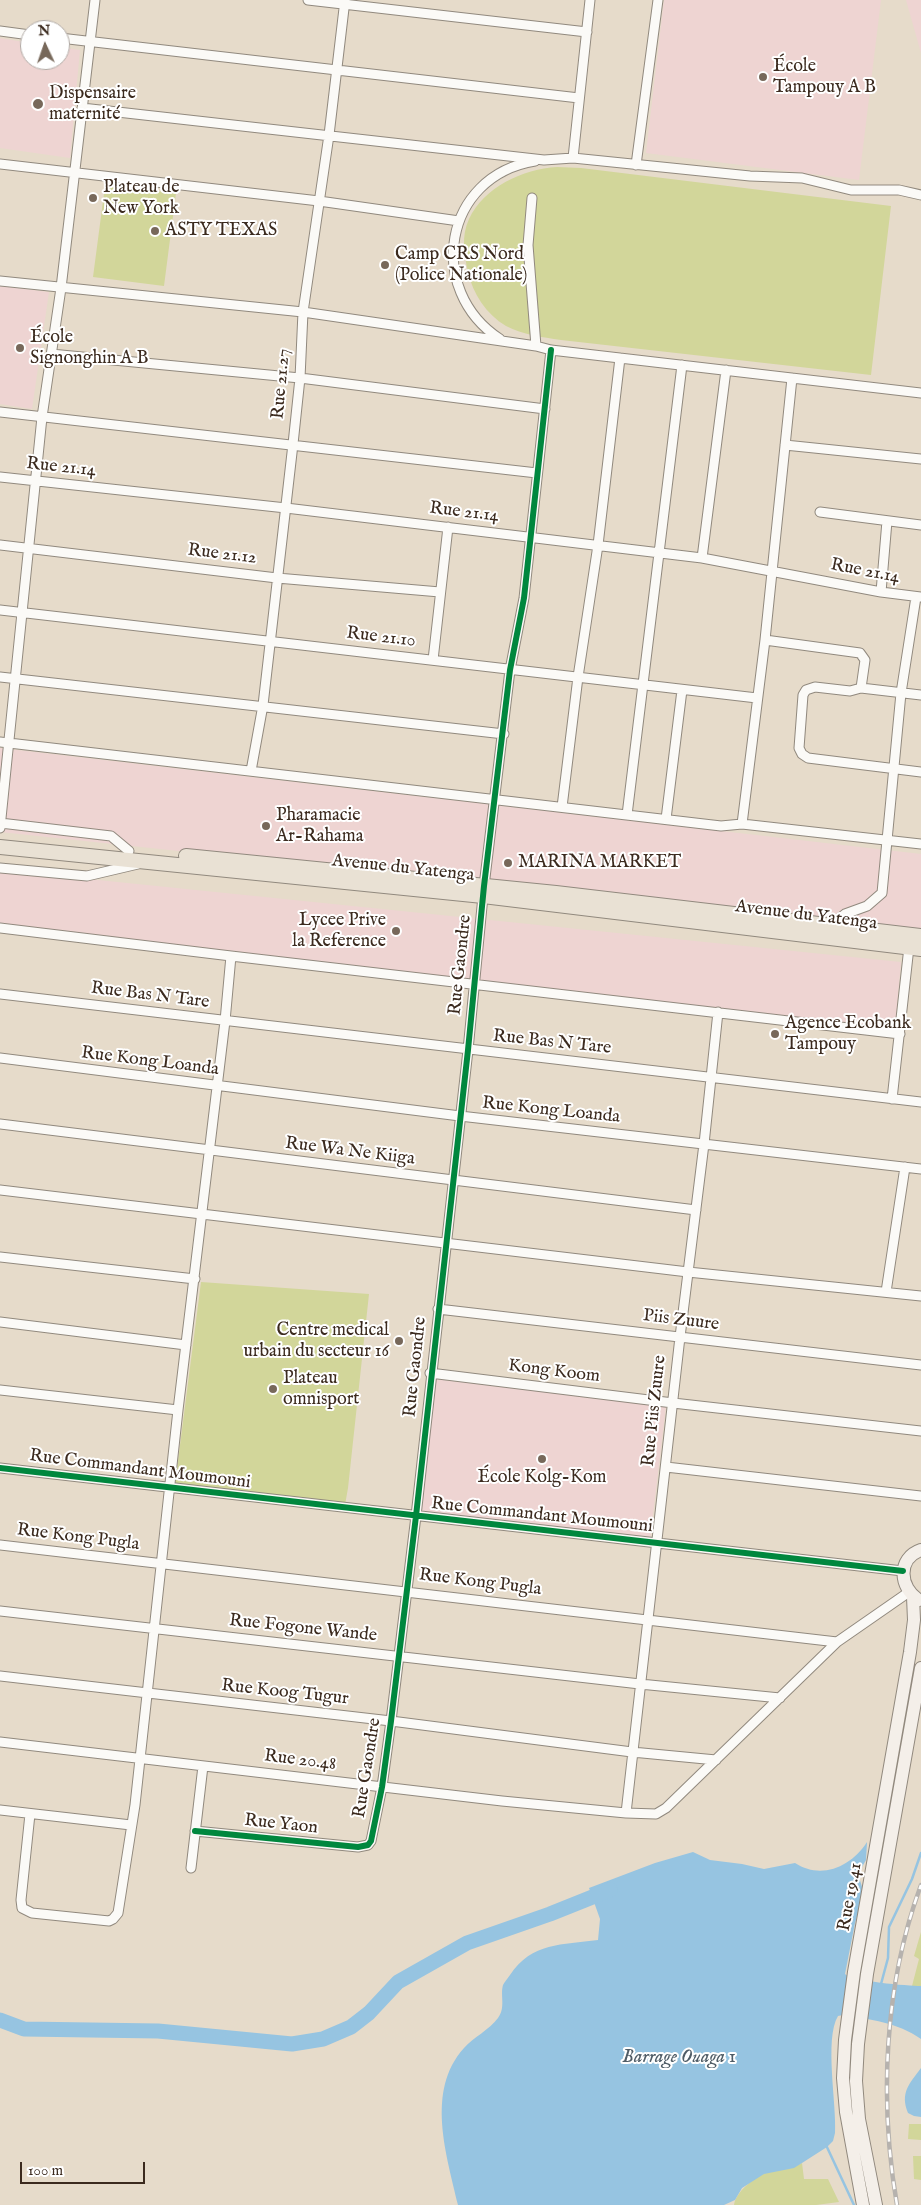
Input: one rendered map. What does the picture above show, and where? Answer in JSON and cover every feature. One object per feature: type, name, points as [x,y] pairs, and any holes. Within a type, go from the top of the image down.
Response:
[{"type":"main road","name":"Avenue du Yatenga","points":[[0,839],[129,851],[484,891]]},
{"type":"main road","name":"Avenue du Yatenga","points":[[0,848],[484,891],[556,893],[785,926],[915,948]]},
{"type":"main road","name":"Avenue du Yatenga","points":[[785,926],[831,925],[921,936]]},
{"type":"main road","points":[[903,1571],[908,1559],[920,1549]]},
{"type":"main road","name":"Rue 19.41","points":[[863,2205],[848,2132],[844,2094],[844,2060],[854,2020],[914,1620],[914,1597],[904,1582],[903,1571]]},
{"type":"main road","name":"Rue 19.41","points":[[861,1974],[921,1668]]},
{"type":"main road","name":"Rue 19.41","points":[[854,2020],[857,2101],[863,2144],[876,2205]]},
{"type":"street","points":[[0,828],[4,742],[16,679],[21,612],[30,548],[42,417],[61,288],[96,0]]},
{"type":"street","points":[[308,0],[344,2],[586,32]]},
{"type":"street","points":[[573,158],[590,0]]},
{"type":"street","points":[[636,165],[658,0]]},
{"type":"street","name":"Rue 21.27","points":[[251,771],[263,705],[300,378],[303,312],[329,136],[344,2]]},
{"type":"street","points":[[0,31],[20,34]]},
{"type":"street","points":[[70,39],[579,98]]},
{"type":"street","points":[[82,108],[544,160]]},
{"type":"street","points":[[503,341],[478,322],[461,296],[453,267],[455,236],[459,221],[473,198],[492,178],[508,169],[526,163],[573,158],[750,176],[802,178],[851,190],[899,190],[921,195]]},
{"type":"street","points":[[0,164],[320,201],[459,221]]},
{"type":"street","points":[[532,198],[528,245],[536,346]]},
{"type":"street","points":[[0,281],[303,312],[536,346],[551,350],[921,393]]},
{"type":"street","name":"Rue Gaondre","points":[[364,1847],[371,1841],[382,1787],[391,1721],[416,1516],[430,1373],[468,1050],[484,891],[504,734],[510,670],[524,598],[551,350]]},
{"type":"street","points":[[51,354],[300,378],[545,409]]},
{"type":"street","points":[[562,807],[578,677],[598,545],[620,358]]},
{"type":"street","points":[[627,815],[682,365]]},
{"type":"street","points":[[702,558],[726,370]]},
{"type":"street","points":[[742,824],[765,640],[770,571],[792,378]]},
{"type":"street","points":[[0,412],[537,473]]},
{"type":"street","points":[[785,445],[921,459]]},
{"type":"street","name":"Rue 21.14","points":[[0,477],[286,508],[659,552],[702,558],[881,592],[919,597]]},
{"type":"street","points":[[820,512],[921,525]]},
{"type":"street","points":[[881,592],[887,521]]},
{"type":"street","points":[[433,660],[448,527]]},
{"type":"street","name":"Rue 21.12","points":[[0,544],[277,578],[440,592]]},
{"type":"street","points":[[831,925],[845,914],[868,906],[882,893],[902,693],[919,597]]},
{"type":"street","name":"Rue 21.10","points":[[0,610],[757,698]]},
{"type":"street","points":[[765,640],[860,653],[865,660],[861,688]]},
{"type":"street","points":[[0,677],[263,705],[504,734]]},
{"type":"street","points":[[921,695],[861,688],[850,691],[815,687],[806,690],[803,695],[799,748],[802,754],[808,758],[921,772]]},
{"type":"street","points":[[666,819],[682,690]]},
{"type":"street","points":[[4,742],[721,826],[742,824],[921,844]]},
{"type":"street","points":[[0,823],[111,836],[129,851]]},
{"type":"street","points":[[0,868],[87,876],[150,861]]},
{"type":"street","points":[[0,928],[900,1034]]},
{"type":"street","points":[[892,1099],[900,1034],[915,948]]},
{"type":"street","points":[[30,1814],[21,1900],[22,1908],[32,1913],[113,1920],[118,1913],[135,1806],[178,1410],[203,1215],[231,956]]},
{"type":"street","name":"Rue Bas N Tare","points":[[0,994],[921,1102]]},
{"type":"street","name":"Rue Piis Zuure","points":[[626,1813],[718,1012]]},
{"type":"street","name":"Rue Kong Loanda","points":[[0,1058],[460,1116],[921,1169]]},
{"type":"street","name":"Rue Wa Ne Kiiga","points":[[0,1124],[696,1210]]},
{"type":"street","points":[[886,1292],[905,1167]]},
{"type":"street","points":[[0,1190],[688,1272],[921,1296]]},
{"type":"street","points":[[0,1257],[195,1279]]},
{"type":"street","name":"Piis Zuure","points":[[438,1308],[921,1365]]},
{"type":"street","points":[[0,1322],[186,1345]]},
{"type":"street","name":"Kong Koom","points":[[430,1373],[921,1431]]},
{"type":"street","points":[[0,1390],[178,1410]]},
{"type":"street","points":[[666,1467],[921,1496]]},
{"type":"street","name":"Rue Commandant Moumouni","points":[[0,1468],[903,1571]]},
{"type":"street","name":"Rue Kong Pugla","points":[[0,1545],[837,1642]]},
{"type":"street","points":[[716,1760],[837,1642],[914,1597]]},
{"type":"street","name":"Rue Fogone Wande","points":[[0,1611],[640,1684],[780,1698]]},
{"type":"street","name":"Rue Koog Tugur","points":[[0,1676],[391,1721],[632,1752],[716,1760]]},
{"type":"street","name":"Rue 20.48","points":[[0,1742],[382,1787],[626,1813],[656,1814],[666,1808],[716,1760]]},
{"type":"street","points":[[191,1868],[203,1766]]},
{"type":"street","points":[[0,1810],[131,1825]]},
{"type":"street","name":"Rue Yaon","points":[[195,1831],[364,1847]]},
{"type":"shaded area","name":"École Tampouy A B","points":[[664,0],[881,0],[859,180],[646,153]]},
{"type":"shaded area","points":[[906,0],[921,0],[921,53]]},
{"type":"shaded area","name":"Dispensaire maternité","points":[[0,38],[20,41],[20,70],[70,70],[70,48],[80,50],[70,158],[0,148]]},
{"type":"shaded area","name":"École Signonghin A B","points":[[0,286],[49,292],[32,409],[0,404]]},
{"type":"shaded area","points":[[0,748],[921,854],[921,930],[0,832]]},
{"type":"shaded area","points":[[0,870],[901,962],[895,1028],[0,929]]},
{"type":"shaded area","name":"École Kolg-Kom","points":[[434,1379],[666,1406],[650,1540],[418,1513]]},
{"type":"green space","points":[[557,167],[581,168],[891,206],[871,375],[561,340],[526,334],[506,326],[492,316],[481,303],[473,288],[464,252],[466,225],[476,208],[494,189],[531,171]]},
{"type":"green space","points":[[105,186],[176,193],[164,286],[93,277]]},
{"type":"green space","name":"Plateau omnisport","points":[[201,1282],[369,1294],[345,1505],[175,1484]]},
{"type":"green space","points":[[921,1932],[921,1986],[912,1986],[919,1959],[914,1956]]},
{"type":"green space","points":[[909,2124],[921,2124],[921,2140],[908,2139]]},
{"type":"green space","points":[[913,2156],[921,2156],[921,2180],[914,2179]]},
{"type":"green space","points":[[802,2163],[804,2179],[828,2179],[839,2202],[816,2205],[734,2205],[742,2190],[757,2177],[767,2172]]},
{"type":"water","name":"Barrage Ouaga 1","points":[[867,1842],[866,1860],[858,1874],[863,1890],[862,1899],[855,1923],[845,1974],[849,1977],[868,1981],[921,1986],[921,2039],[912,2033],[884,2022],[843,2015],[838,2016],[834,2026],[831,2056],[835,2133],[833,2141],[827,2147],[794,2168],[764,2174],[742,2188],[735,2200],[724,2205],[458,2205],[442,2124],[445,2084],[452,2065],[464,2048],[498,2018],[502,2010],[503,1985],[519,1964],[528,1956],[549,1947],[598,1940],[600,1919],[589,1888],[655,1863],[693,1852],[710,1860],[764,1869],[795,1863],[805,1868],[825,1870],[835,1868],[853,1858]]},
{"type":"water","points":[[921,2068],[921,2117],[908,2113],[905,2094]]},
{"type":"waterway","points":[[881,1984],[888,1958],[889,1927],[912,1879],[921,1853]]},
{"type":"waterway","points":[[0,2020],[24,2029],[158,2031],[292,2044],[323,2039],[351,2027],[369,2013],[398,1982],[467,1943],[550,1914],[610,1890]]},
{"type":"waterway","points":[[826,2145],[854,2205]]},
{"type":"railway","points":[[897,2205],[888,2125],[888,2044],[892,2003],[899,1963],[921,1885]]},
{"type":"cycle path","points":[[195,1831],[358,1847],[368,1845],[371,1841],[382,1787],[416,1516],[468,1050],[484,886],[510,670],[524,598],[551,350]]},
{"type":"cycle path","points":[[0,1468],[903,1571]]},
{"type":"place","name":"École Tampouy A B","points":[[763,77]]},
{"type":"place","name":"Dispensaire maternité","points":[[38,104]]},
{"type":"place","name":"Plateau de New York","points":[[93,198]]},
{"type":"place","name":"ASTY TEXAS","points":[[155,231]]},
{"type":"place","name":"Camp CRS Nord (Police Nationale)","points":[[385,265]]},
{"type":"place","name":"École Signonghin A B","points":[[20,348]]},
{"type":"place","name":"Pharamacie Ar-Rahama","points":[[266,826]]},
{"type":"place","name":"MARINA MARKET","points":[[508,863]]},
{"type":"place","name":"Lycee Prive la Reference","points":[[396,931]]},
{"type":"place","name":"Agence Ecobank Tampouy","points":[[775,1034]]},
{"type":"place","name":"Centre medical urbain du secteur 16","points":[[399,1341]]},
{"type":"place","name":"Plateau omnisport","points":[[273,1389]]},
{"type":"place","name":"École Kolg-Kom","points":[[542,1459]]}]
